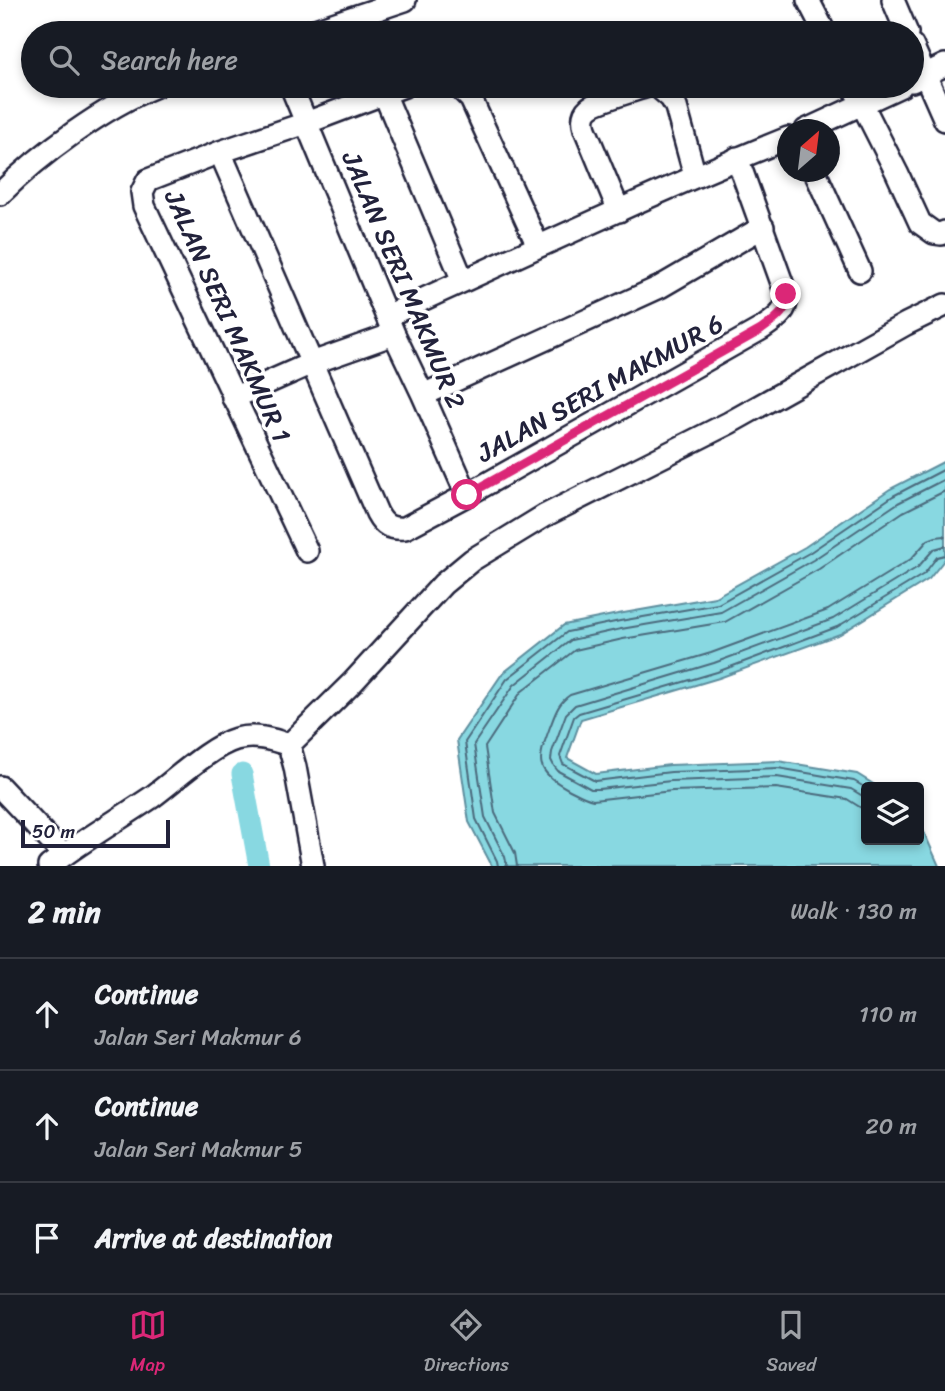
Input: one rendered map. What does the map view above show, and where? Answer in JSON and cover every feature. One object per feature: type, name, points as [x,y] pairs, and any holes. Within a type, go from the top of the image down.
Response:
[{"type":"street","points":[[342,21],[405,0]]},
{"type":"street","points":[[808,0],[819,21]]},
{"type":"street","points":[[893,0],[902,21]]},
{"type":"street","points":[[924,75],[945,65]]},
{"type":"street","points":[[924,87],[945,120]]},
{"type":"street","points":[[0,194],[72,134],[133,98]]},
{"type":"street","name":"JALAN SERI MAKMUR 2","points":[[296,98],[390,325],[467,495]]},
{"type":"street","name":"JALAN SERI MAKMUR 1","points":[[307,551],[233,398],[142,198],[148,180],[371,98]]},
{"type":"street","points":[[386,98],[463,281]]},
{"type":"street","points":[[470,98],[538,246]]},
{"type":"street","points":[[615,98],[588,108],[583,121],[619,211]]},
{"type":"street","points":[[671,98],[676,107],[695,176]]},
{"type":"street","points":[[822,119],[852,98]]},
{"type":"street","points":[[860,98],[920,223],[934,233],[943,233]]},
{"type":"street","points":[[233,398],[390,325],[463,281],[695,176],[777,142]]},
{"type":"street","points":[[220,152],[312,363]]},
{"type":"street","points":[[423,395],[660,287],[762,227],[737,158]]},
{"type":"street","points":[[820,182],[860,271]]},
{"type":"street","name":"JALAN SERI MAKMUR 6","points":[[312,363],[382,522],[397,529],[405,528],[761,330],[778,318],[787,302],[762,227]]},
{"type":"street","points":[[289,745],[352,683],[443,584],[472,560],[544,516],[729,423],[945,305]]},
{"type":"street","points":[[0,787],[57,860],[232,740],[259,737],[289,745]]},
{"type":"street","points":[[289,745],[313,866]]},
{"type":"water","points":[[945,461],[945,559],[929,579],[840,634],[719,678],[581,719],[567,758],[596,774],[670,765],[778,761],[857,774],[870,782],[861,782],[861,845],[924,845],[924,832],[939,866],[492,866],[469,822],[457,740],[502,674],[564,625],[715,597],[805,547],[890,489]]},
{"type":"waterway","points":[[242,774],[259,866]]},
{"type":"route","points":[[467,495],[761,330],[784,310],[786,294]]}]
